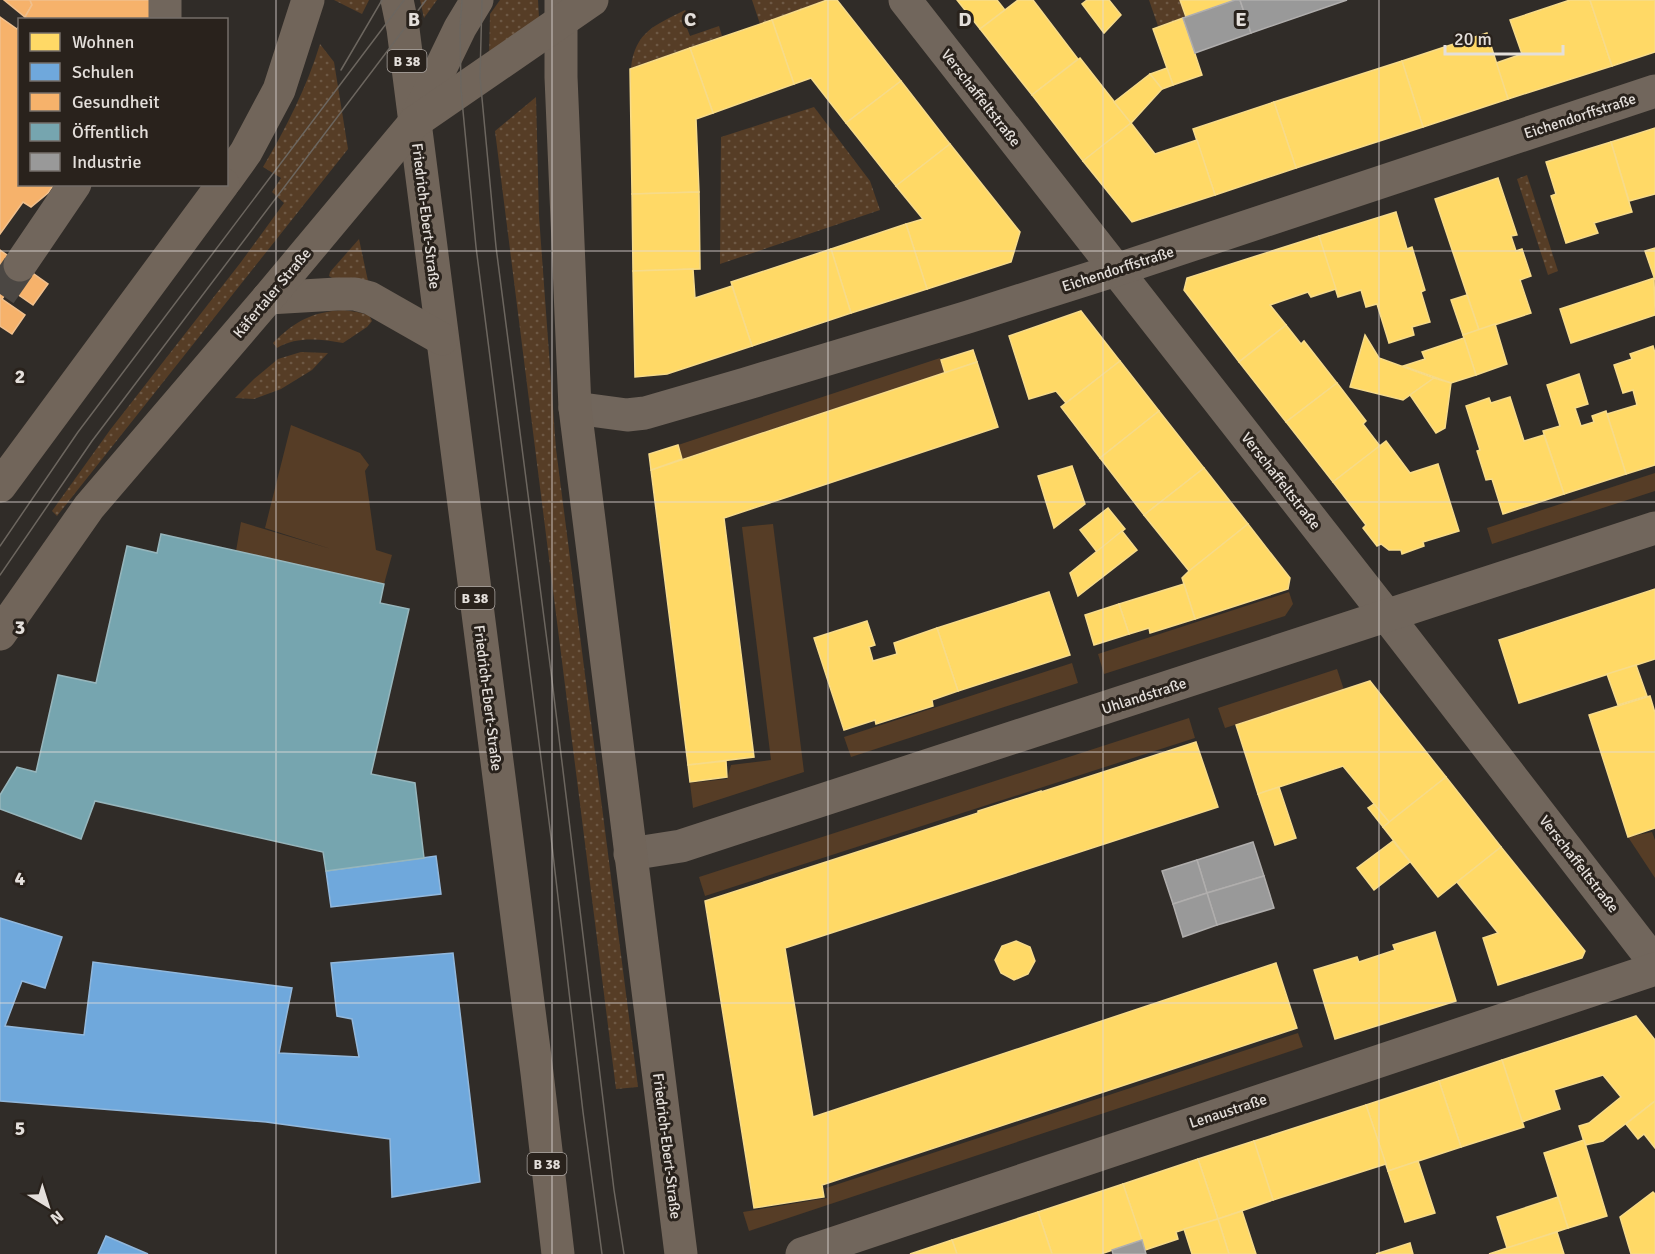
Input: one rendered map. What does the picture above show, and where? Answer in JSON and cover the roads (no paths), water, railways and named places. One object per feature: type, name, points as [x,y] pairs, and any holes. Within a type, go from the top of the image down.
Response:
[{"type":"main road","name":"Friedrich-Ebert-Straße","points":[[398,0],[558,1254]]},
{"type":"main road","points":[[415,122],[460,28],[477,0]]},
{"type":"main road","name":"Käfertaler Straße","points":[[0,634],[89,507],[415,122],[561,10],[592,0]]},
{"type":"main road","points":[[228,177],[246,152],[279,90],[307,4]]},
{"type":"main road","name":"Friedrich-Ebert-Straße","points":[[561,10],[561,78],[575,408],[681,1254]]},
{"type":"main road","points":[[0,486],[222,186]]},
{"type":"main road","points":[[268,298],[356,294],[370,298],[442,339]]},
{"type":"street","points":[[165,0],[165,18]]},
{"type":"street","name":"Verschaffeltstraße","points":[[905,0],[1655,963]]},
{"type":"street","name":"Eichendorffstraße","points":[[575,408],[627,415],[645,413],[968,317],[1116,270],[1655,91]]},
{"type":"street","points":[[20,265],[74,186]]},
{"type":"street","name":"Uhlandstraße","points":[[630,854],[681,846],[1655,528]]},
{"type":"street","name":"Lenaustraße","points":[[802,1254],[1655,969]]},
{"type":"tunnel","points":[[0,294],[20,265]]},
{"type":"tram line","points":[[341,70],[382,0]]},
{"type":"tram line","points":[[0,546],[78,432],[404,0]]},
{"type":"tram line","points":[[0,575],[92,441],[426,0]]},
{"type":"tram line","points":[[462,0],[461,90],[476,247],[602,1254]]},
{"type":"tram line","points":[[482,0],[480,77],[496,247],[551,672],[614,1190],[624,1254]]}]
